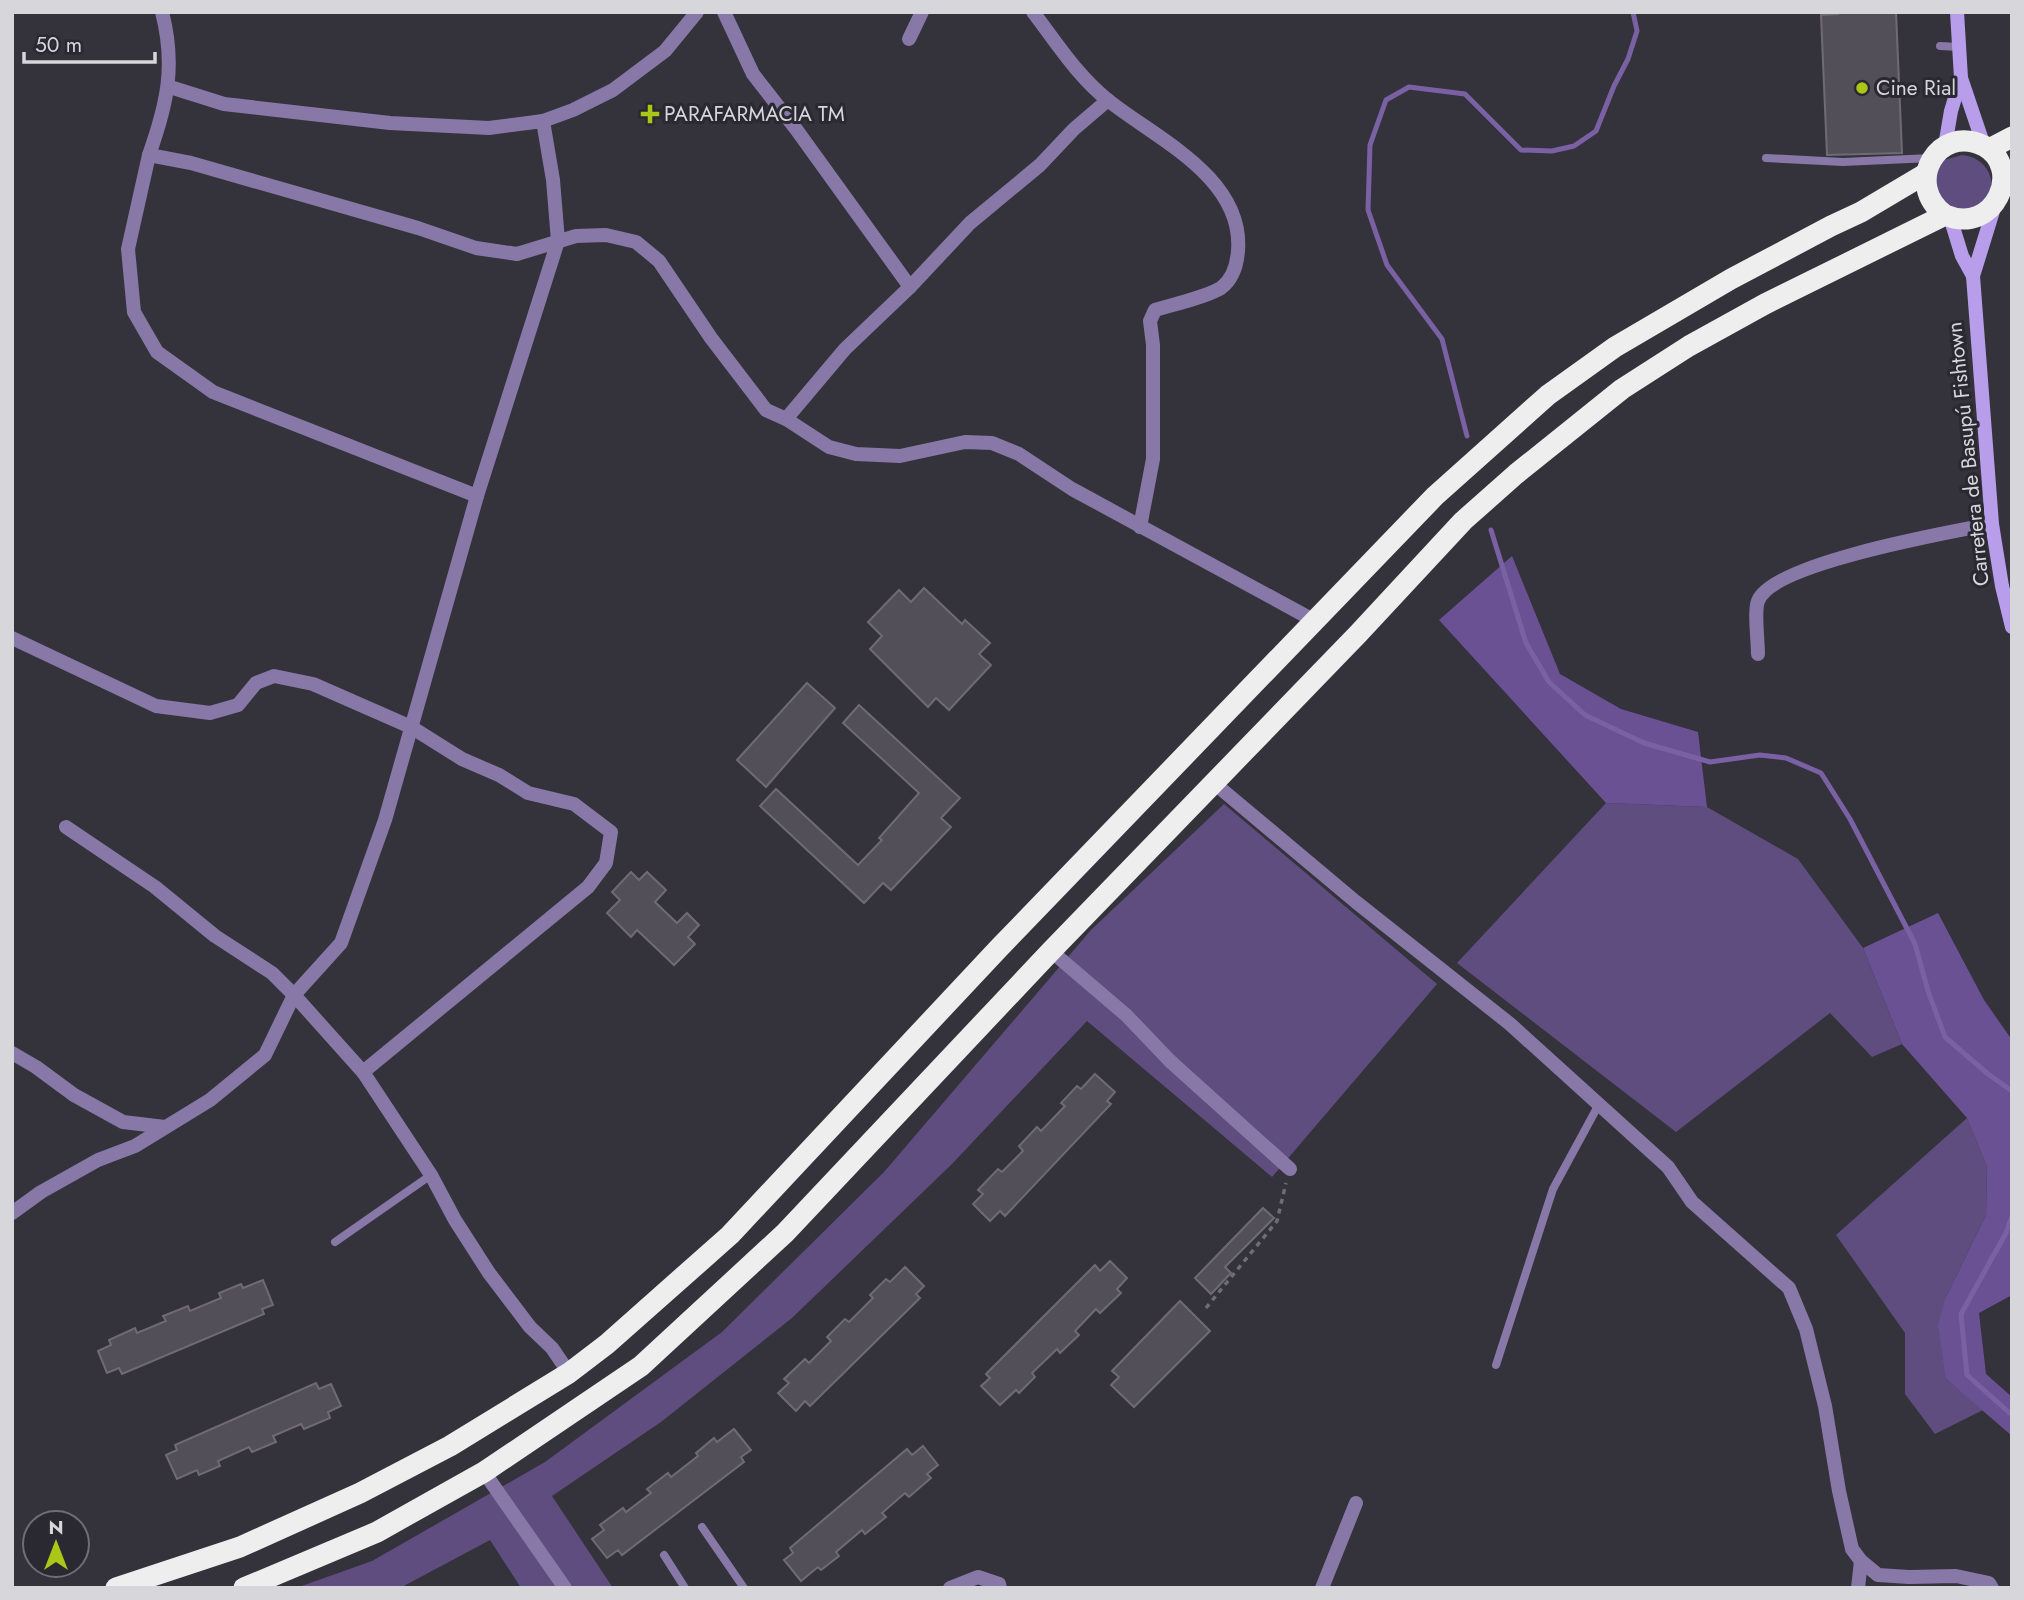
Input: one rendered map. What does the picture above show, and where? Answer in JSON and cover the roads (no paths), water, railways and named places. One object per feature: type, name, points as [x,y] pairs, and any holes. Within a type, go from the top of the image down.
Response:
[{"type":"highway","points":[[1986,147],[2012,137]]},
{"type":"highway","points":[[117,1588],[240,1547],[360,1493],[450,1446],[569,1373],[607,1345],[730,1235],[999,948],[1434,496],[1548,395],[1615,347],[1731,279],[1861,212],[1958,141],[1971,141],[1986,147],[1997,158],[2003,168],[2005,180],[2003,195],[1981,216],[1966,220],[1948,216],[1937,209],[1927,193],[1934,159]]},
{"type":"highway","points":[[244,1588],[377,1532],[484,1472],[577,1411],[652,1357],[785,1233],[1051,951],[1359,634],[1463,521],[1516,474],[1622,389],[1700,340],[1765,304],[1948,216]]},
{"type":"street","points":[[162,12],[166,26],[170,87],[149,155],[128,249],[134,312],[157,352],[213,392],[477,496]]},
{"type":"street","points":[[170,87],[224,104],[390,123],[489,128],[543,121],[613,90],[665,51],[697,12]]},
{"type":"street","points":[[724,12],[752,74],[796,129],[910,287]]},
{"type":"street","points":[[909,39],[922,12]]},
{"type":"street","points":[[1033,12],[1081,76],[1108,100],[1174,146],[1205,172],[1228,202],[1239,240],[1237,267],[1221,288],[1155,310],[1150,321],[1153,345],[1153,459],[1140,527]]},
{"type":"street","points":[[1958,12],[1961,78],[1986,147]]},
{"type":"street","points":[[1934,159],[1961,78]]},
{"type":"street","points":[[786,419],[845,349],[910,287],[970,223],[1040,165],[1074,129],[1108,100]]},
{"type":"street","points":[[12,1213],[41,1192],[98,1160],[135,1146],[211,1100],[265,1055],[294,995],[341,943],[385,820],[477,496],[558,241],[553,180],[543,121]]},
{"type":"street","points":[[149,155],[191,163],[418,228],[476,248],[517,254],[576,236],[606,235],[636,242],[659,261],[711,338],[766,410],[786,419],[829,447],[856,454],[900,456],[965,442],[992,443],[1019,454],[1072,489],[1315,621]]},
{"type":"street","name":"Carretera de Basupú Fishtown","points":[[1973,276],[2003,195]]},
{"type":"street","name":"Carretera de Basupú Fishtown","points":[[1948,216],[1973,276],[1992,524],[2001,586],[2012,627]]},
{"type":"street","points":[[1758,654],[1757,602],[1766,589],[1809,569],[1877,546],[1992,524]]},
{"type":"street","points":[[12,638],[156,706],[210,713],[238,705],[256,683],[274,676],[313,684],[411,727],[528,793],[574,804],[611,832],[606,863],[588,887],[363,1072]]},
{"type":"street","points":[[1214,783],[1356,902],[1510,1024],[1668,1167],[1692,1202],[1788,1288],[1806,1329],[1825,1406],[1852,1549],[1861,1562],[1878,1574],[1909,1577],[1956,1576],[1989,1583],[1992,1588]]},
{"type":"street","points":[[66,827],[155,887],[215,936],[272,974],[294,995],[363,1072],[431,1175],[455,1220],[489,1273],[530,1327],[552,1348],[569,1373]]},
{"type":"street","points":[[1051,951],[1126,1015],[1170,1061],[1290,1169]]},
{"type":"street","points":[[12,1053],[74,1095],[123,1122],[165,1127]]},
{"type":"street","points":[[484,1472],[565,1588]]},
{"type":"street","points":[[1322,1588],[1356,1503]]},
{"type":"street","points":[[1858,1588],[1861,1562]]},
{"type":"street","points":[[950,1588],[978,1577],[999,1584],[1000,1588]]},
{"type":"lane","points":[[1940,46],[1959,47]]},
{"type":"lane","points":[[1766,158],[1843,162],[1934,159]]},
{"type":"lane","points":[[1496,1366],[1553,1189],[1598,1106]]},
{"type":"lane","points":[[335,1242],[431,1175]]},
{"type":"lane","points":[[702,1527],[744,1588]]},
{"type":"lane","points":[[664,1555],[685,1588]]},
{"type":"waterway","points":[[1467,436],[1442,339],[1387,265],[1368,210],[1370,145],[1386,100],[1409,87],[1465,94],[1521,150],[1552,151],[1574,146],[1596,131],[1628,59],[1637,31],[1633,12]]},
{"type":"waterway","points":[[1491,530],[1526,643],[1549,682],[1585,715],[1644,743],[1710,762],[1760,755],[1786,758],[1821,773],[1850,819],[1915,944],[1945,1037],[2012,1091]]},
{"type":"waterway","points":[[2012,1216],[2006,1233],[1961,1314],[1967,1375],[2012,1415]]},
{"type":"place","name":"Cine Rial","points":[[1862,88]]},
{"type":"place","name":"PARAFARMACIA TM","points":[[650,114]]}]
